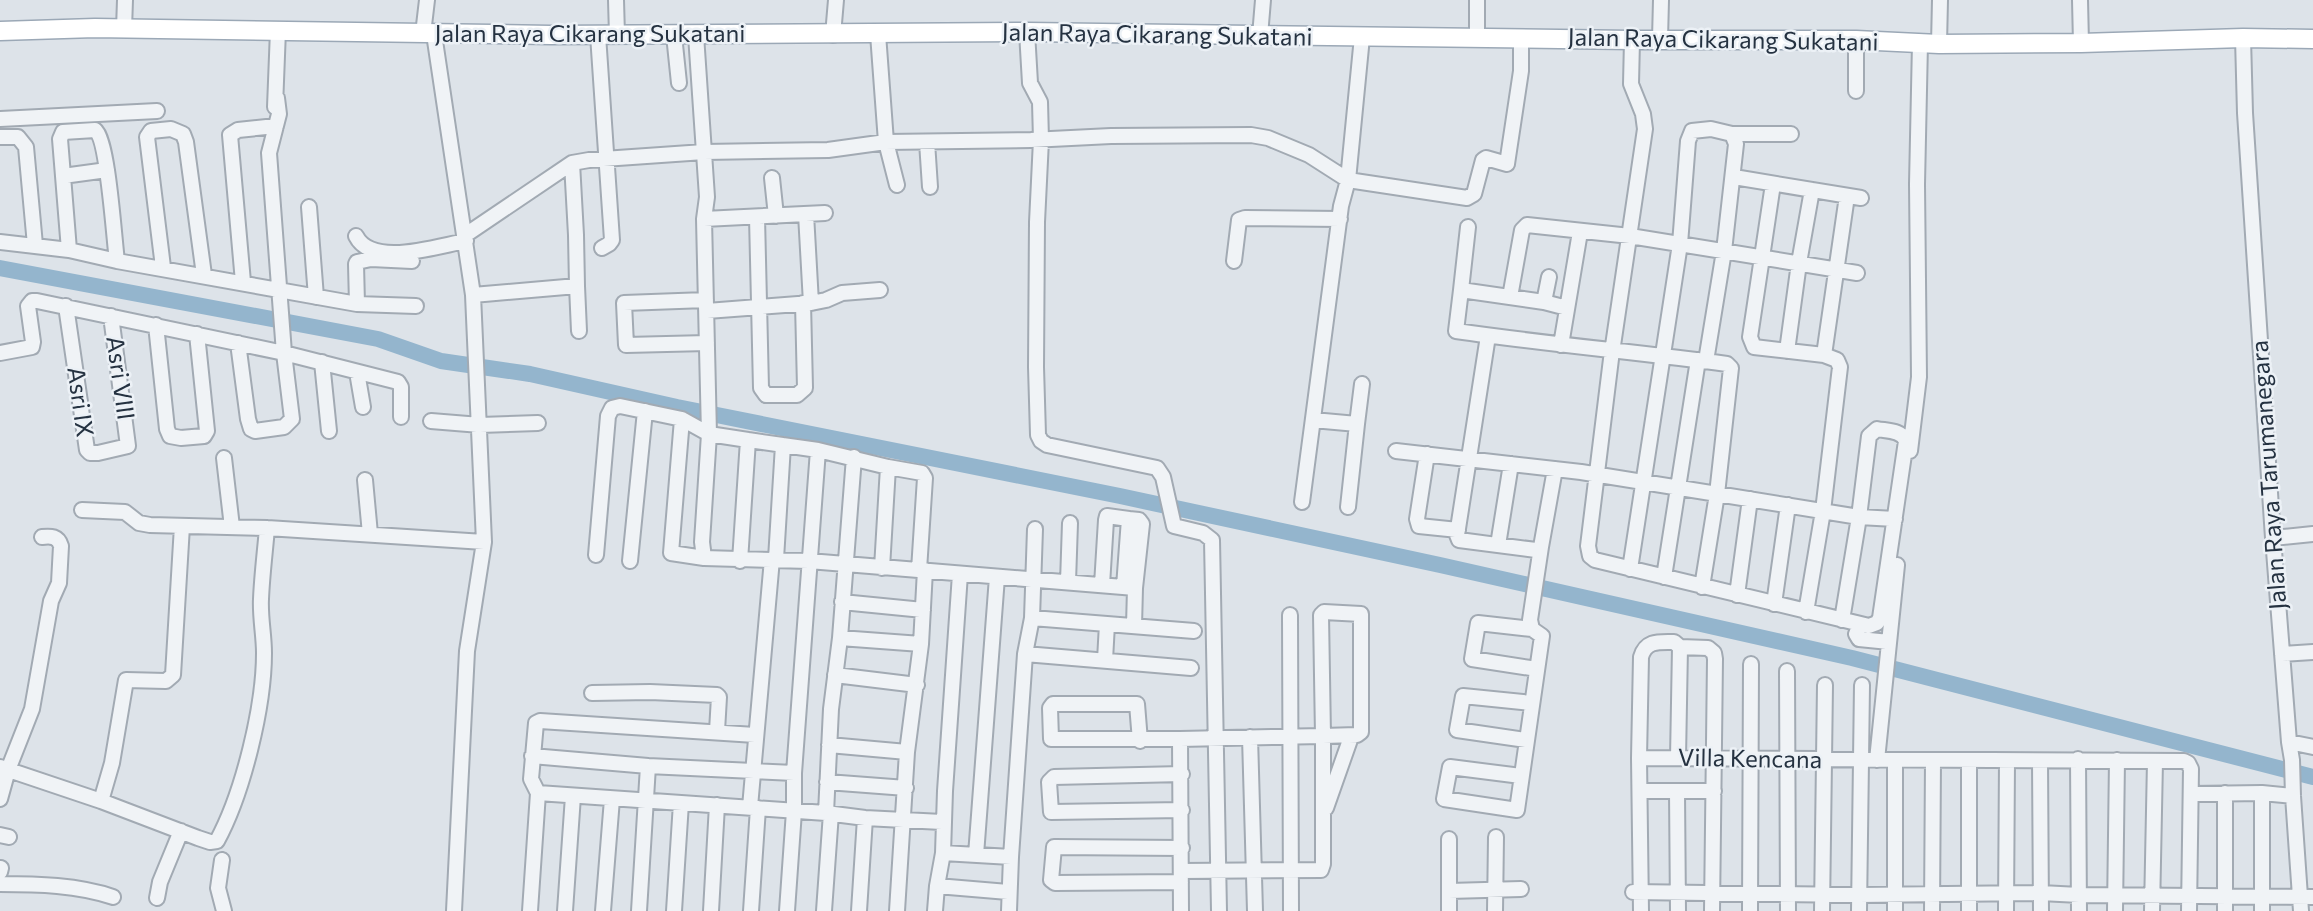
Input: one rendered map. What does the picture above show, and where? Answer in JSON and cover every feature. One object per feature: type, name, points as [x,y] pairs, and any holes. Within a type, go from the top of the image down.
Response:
[{"type":"main road","name":"Jalan Raya Cikarang Sukatani","points":[[0,31],[278,30],[598,35],[1027,32],[1632,40],[1856,40],[1939,44],[2313,39]]},
{"type":"street","points":[[124,29],[125,0]]},
{"type":"street","points":[[427,0],[429,34],[473,295],[484,542],[467,652],[454,911]]},
{"type":"street","points":[[616,0],[617,35]]},
{"type":"street","points":[[1260,36],[1263,0]]},
{"type":"street","points":[[1477,0],[1477,37]]},
{"type":"street","points":[[1660,39],[1661,0]]},
{"type":"street","points":[[2080,0],[2081,43]]},
{"type":"street","points":[[1939,44],[1940,2]]},
{"type":"street","points":[[833,35],[836,3]]},
{"type":"street","points":[[238,343],[251,429],[255,431],[284,427],[292,419],[284,353],[269,153],[280,107],[277,98],[278,30]]},
{"type":"street","points":[[1027,32],[1030,83],[1040,103],[1036,367],[1038,435],[1047,445],[1157,468],[1163,477],[1172,524],[1177,528],[1209,536],[1213,544],[1219,911]]},
{"type":"street","points":[[878,34],[886,142],[897,185]]},
{"type":"street","points":[[598,35],[608,158],[611,240],[603,248]]},
{"type":"street","points":[[674,35],[678,83]]},
{"type":"street","points":[[696,35],[707,197],[704,219],[709,429],[702,542],[704,558]]},
{"type":"street","points":[[1302,502],[1340,219],[1348,180],[1362,37]]},
{"type":"street","points":[[356,236],[368,250],[387,254],[465,238],[572,163],[704,152],[828,150],[886,142],[1251,135],[1268,138],[1309,155],[1348,180],[1470,197],[1474,194],[1483,160],[1486,158],[1507,164],[1521,71],[1521,37]]},
{"type":"street","name":"Jalan Raya Tarumanegara","points":[[2243,38],[2245,113],[2273,538],[2293,796],[2307,896],[2301,911]]},
{"type":"street","points":[[1632,40],[1631,84],[1643,114],[1645,129],[1613,349],[1588,546],[1590,556],[1595,561],[1860,625],[1877,623],[1880,618],[1906,441],[1904,436],[1898,433],[1877,429],[1869,436],[1842,620]]},
{"type":"street","points":[[1856,40],[1857,91]]},
{"type":"street","points":[[1877,760],[1919,377],[1917,172],[1920,43]]},
{"type":"street","points":[[0,119],[157,111]]},
{"type":"street","points":[[243,282],[230,135],[238,130],[277,122]]},
{"type":"street","points":[[163,267],[147,137],[151,131],[171,129],[183,134],[186,142],[204,275]]},
{"type":"street","points":[[1630,569],[1680,244],[1688,141],[1692,131],[1710,129],[1732,134],[1791,134]]},
{"type":"street","points":[[69,250],[60,139],[63,132],[68,130],[95,130],[98,131],[107,170],[117,261]]},
{"type":"street","points":[[1664,578],[1677,488],[1724,251],[1734,177],[1736,144],[1732,134]]},
{"type":"street","points":[[0,137],[18,137],[26,147],[35,245]]},
{"type":"street","points":[[927,142],[930,187]]},
{"type":"street","points":[[572,163],[579,331]]},
{"type":"street","points":[[63,176],[107,170]]},
{"type":"street","points":[[1734,177],[1854,197],[1835,270],[1824,355]]},
{"type":"street","points":[[772,178],[766,217],[761,388],[766,395],[789,396],[802,392],[806,384],[806,214]]},
{"type":"street","points":[[1773,184],[1750,337],[1754,347],[1824,355],[1837,360],[1840,367],[1823,511],[1806,612]]},
{"type":"street","points":[[1787,351],[1812,190]]},
{"type":"street","points":[[309,207],[316,297]]},
{"type":"street","points":[[704,219],[825,213]]},
{"type":"street","points":[[1234,261],[1239,220],[1252,217],[1340,219]]},
{"type":"street","points":[[1510,297],[1524,226],[1630,236],[1857,273]]},
{"type":"street","points":[[1468,227],[1456,331],[1727,364],[1731,368],[1717,494],[1702,586]]},
{"type":"street","points":[[1561,345],[1580,232]]},
{"type":"street","points":[[0,242],[69,250],[357,304],[416,306]]},
{"type":"street","points":[[357,304],[357,262],[371,259],[412,261]]},
{"type":"street","points":[[1544,302],[1549,277]]},
{"type":"street","points":[[473,295],[577,286]]},
{"type":"street","points":[[707,343],[626,345],[624,303],[707,306],[807,303],[826,300],[842,293],[880,290]]},
{"type":"street","points":[[1461,290],[1567,308]]},
{"type":"street","points":[[0,354],[32,347],[28,306],[32,301],[66,306],[284,353],[398,382],[401,387],[401,417]]},
{"type":"street","name":"Asri IX","points":[[66,306],[87,450],[90,453],[98,453],[125,449],[128,440]]},
{"type":"street","name":"Asri VIII","points":[[111,316],[128,440]]},
{"type":"street","points":[[156,325],[167,429],[170,436],[204,436],[207,431],[197,334]]},
{"type":"street","points":[[1488,336],[1458,530],[1459,540],[1536,550],[1541,547]]},
{"type":"street","points":[[322,362],[329,431]]},
{"type":"street","points":[[357,372],[363,407]]},
{"type":"street","points":[[1348,507],[1362,384]]},
{"type":"street","points":[[596,555],[608,416],[612,408],[620,406],[682,419],[748,440],[854,457],[922,474],[925,478],[923,610],[917,685],[907,752],[897,911]]},
{"type":"street","points":[[630,561],[645,411]]},
{"type":"street","points":[[682,419],[671,553],[740,561],[809,561],[1130,588]]},
{"type":"street","points":[[1313,420],[1357,424]]},
{"type":"street","points":[[431,421],[480,425],[538,423]]},
{"type":"street","points":[[740,561],[748,440]]},
{"type":"street","points":[[751,911],[754,808],[752,772],[783,445]]},
{"type":"street","points":[[787,911],[794,773],[818,450]]},
{"type":"street","points":[[1396,451],[1555,469],[1859,517],[1895,519]]},
{"type":"street","points":[[1427,454],[1417,519],[1419,526],[1458,530]]},
{"type":"street","points":[[824,911],[829,745],[854,457]]},
{"type":"street","points":[[224,458],[232,527]]},
{"type":"street","points":[[1498,545],[1511,464]]},
{"type":"street","points":[[882,568],[888,467]]},
{"type":"street","points":[[1532,629],[1532,606],[1555,469]]},
{"type":"street","points":[[365,480],[370,534]]},
{"type":"street","points":[[1737,595],[1750,499]]},
{"type":"street","points":[[1774,604],[1788,505]]},
{"type":"street","points":[[82,510],[121,511],[139,523],[484,542]]},
{"type":"street","points":[[1102,585],[1107,516],[1129,519],[1130,588],[1134,626]]},
{"type":"street","points":[[1068,582],[1070,523]]},
{"type":"street","points":[[101,801],[112,763],[126,680],[166,681],[173,675],[182,526]]},
{"type":"street","points":[[4,769],[101,801],[210,842],[217,841],[232,806],[245,764],[260,699],[264,653],[261,601],[267,528]]},
{"type":"street","points":[[1009,911],[1008,892],[1025,654],[1032,618],[1035,529]]},
{"type":"street","points":[[2273,538],[2313,534]]},
{"type":"street","points":[[0,799],[4,769],[32,709],[51,601],[59,583],[59,540],[52,536],[42,537]]},
{"type":"street","points":[[935,911],[943,853],[961,574]]},
{"type":"street","points":[[976,855],[997,578]]},
{"type":"street","points":[[842,602],[923,610]]},
{"type":"street","points":[[1140,741],[1137,704],[1053,704],[1050,708],[1051,739],[1140,741],[1289,736],[1323,736],[1351,737],[1359,735],[1360,613],[1326,612],[1321,615],[1323,736],[1323,867],[1318,871],[1218,872],[1055,883],[1051,880],[1054,847],[1182,848]]},
{"type":"street","points":[[1290,615],[1291,911]]},
{"type":"street","points":[[1032,618],[1194,631]]},
{"type":"street","points":[[1105,660],[1107,624]]},
{"type":"street","points":[[1521,776],[1450,767],[1444,799],[1517,810],[1542,636],[1532,629],[1478,624],[1472,659],[1537,669]]},
{"type":"street","points":[[1860,625],[1856,634],[1858,639],[1889,643]]},
{"type":"street","points":[[840,638],[921,644]]},
{"type":"street","points":[[1642,911],[1637,892],[1643,651],[1653,642],[1674,642],[1680,647],[1708,648],[1714,653],[1713,911]]},
{"type":"street","points":[[1678,758],[1680,647]]},
{"type":"street","points":[[2282,654],[2313,652]]},
{"type":"street","points":[[1025,654],[1191,668]]},
{"type":"street","points":[[1750,911],[1751,664]]},
{"type":"street","points":[[1787,671],[1788,911]]},
{"type":"street","points":[[835,675],[917,685]]},
{"type":"street","points":[[1822,911],[1825,685]]},
{"type":"street","points":[[1859,911],[1862,685]]},
{"type":"street","points":[[592,693],[717,695],[717,731]]},
{"type":"street","points":[[1527,740],[1457,730],[1463,696],[1532,703]]},
{"type":"street","points":[[530,911],[538,793],[531,779],[536,723],[540,721],[755,735]]},
{"type":"street","points":[[1250,737],[1255,911]]},
{"type":"street","points":[[1322,817],[1351,737]]},
{"type":"street","points":[[1180,739],[1181,911]]},
{"type":"street","points":[[2289,742],[2313,747]]},
{"type":"street","points":[[829,745],[907,752]]},
{"type":"street","points":[[532,756],[648,766],[794,773]]},
{"type":"street","name":"Villa Kencana","points":[[1639,758],[2040,762],[2078,759],[2188,763],[2191,769],[2189,911]]},
{"type":"street","points":[[2078,759],[2079,911]]},
{"type":"street","points":[[1895,760],[1895,911]]},
{"type":"street","points":[[1932,911],[1933,760]]},
{"type":"street","points":[[1969,760],[1969,911]]},
{"type":"street","points":[[2115,911],[2117,760]]},
{"type":"street","points":[[2006,911],[2007,761]]},
{"type":"street","points":[[2152,911],[2155,761]]},
{"type":"street","points":[[2040,762],[2041,911]]},
{"type":"street","points":[[639,911],[648,766]]},
{"type":"street","points":[[1182,774],[1054,777],[1049,782],[1051,812],[1182,810]]},
{"type":"street","points":[[827,782],[906,789]]},
{"type":"street","points":[[1640,791],[1714,791]]},
{"type":"street","points":[[1677,792],[1678,911]]},
{"type":"street","points":[[538,793],[829,813],[903,821],[944,820]]},
{"type":"street","points":[[2225,793],[2225,911]]},
{"type":"street","points":[[2191,794],[2262,793],[2293,796]]},
{"type":"street","points":[[2262,793],[2262,911]]},
{"type":"street","points":[[565,911],[573,796]]},
{"type":"street","points":[[603,911],[611,799]]},
{"type":"street","points":[[674,911],[681,803]]},
{"type":"street","points":[[711,911],[717,805]]},
{"type":"street","points":[[859,911],[866,818]]},
{"type":"street","points":[[157,898],[160,882],[181,831]]},
{"type":"street","points":[[1495,911],[1496,837]]},
{"type":"street","points":[[1449,839],[1449,911]]},
{"type":"street","points":[[943,853],[1011,857]]},
{"type":"street","points":[[222,860],[218,888],[224,911]]},
{"type":"street","points":[[0,884],[31,884],[95,891],[113,897]]},
{"type":"street","points":[[937,886],[1008,892]]},
{"type":"street","points":[[1448,891],[1495,892],[1521,889]]},
{"type":"street","points":[[1637,892],[2307,896]]},
{"type":"water","points":[[2257,757],[2313,772],[2313,781],[2256,767]]},
{"type":"waterway","points":[[0,268],[378,339],[441,361],[530,374],[677,407],[1120,496],[1440,565],[1852,658],[2313,777]]}]
